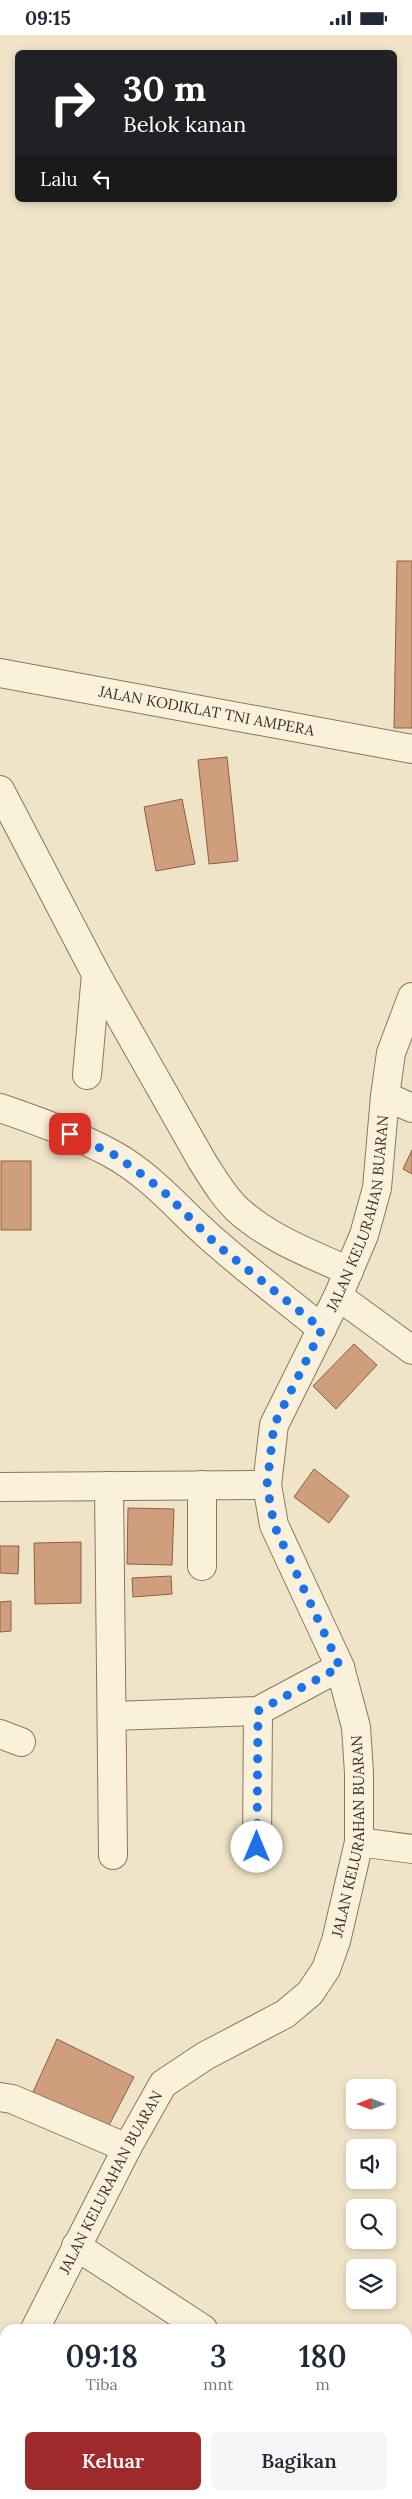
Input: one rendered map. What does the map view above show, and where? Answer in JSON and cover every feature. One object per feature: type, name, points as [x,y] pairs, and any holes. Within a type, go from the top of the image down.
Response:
[{"type":"street","name":"JALAN KODIKLAT TNI AMPERA","points":[[0,673],[412,749]]},
{"type":"street","points":[[0,790],[96,974],[202,1161],[220,1189],[237,1209],[344,1283],[412,1351]]},
{"type":"street","points":[[87,1075],[96,974]]},
{"type":"street","name":"JALAN KELURAHAN BUARAN","points":[[37,2324],[126,2148],[164,2084],[205,2056],[285,2014],[310,1993],[326,1969],[336,1941],[358,1842],[359,1773],[356,1727],[340,1667],[274,1525],[267,1485],[274,1425],[344,1283],[364,1235],[377,1188],[385,1096],[391,1053],[412,997]]},
{"type":"street","points":[[385,1096],[412,1109]]},
{"type":"street","points":[[0,1107],[55,1127],[113,1154],[129,1165],[163,1191],[217,1245],[322,1329]]},
{"type":"street","points":[[202,1485],[202,1566]]},
{"type":"street","points":[[0,1487],[267,1485]]},
{"type":"street","points":[[109,1486],[113,1855]]},
{"type":"street","points":[[112,1716],[258,1711],[340,1667]]},
{"type":"street","points":[[257,1847],[258,1711]]},
{"type":"street","points":[[358,1842],[412,1849]]},
{"type":"street","points":[[0,2097],[12,2099],[126,2148]]},
{"type":"street","points":[[76,2245],[195,2324]]},
{"type":"building","points":[[397,561],[412,561],[412,728],[394,728]]},
{"type":"building","points":[[227,757],[238,861],[209,864],[198,760]]},
{"type":"building","points":[[182,799],[195,864],[156,871],[144,807]]},
{"type":"building","points":[[412,1150],[412,1174],[403,1169]]},
{"type":"building","points":[[1,1161],[31,1161],[31,1230],[1,1230]]},
{"type":"building","points":[[354,1344],[377,1365],[336,1409],[313,1386]]},
{"type":"building","points":[[314,1469],[349,1496],[329,1523],[294,1497]]},
{"type":"building","points":[[128,1508],[174,1509],[172,1565],[127,1564]]},
{"type":"building","points":[[81,1542],[81,1603],[35,1604],[34,1543]]},
{"type":"building","points":[[0,1546],[19,1546],[18,1574],[0,1573]]},
{"type":"building","points":[[171,1576],[172,1594],[133,1597],[132,1578]]},
{"type":"building","points":[[11,1601],[11,1631],[0,1632],[0,1602]]},
{"type":"building","points":[[57,2039],[134,2077],[107,2129],[29,2101]]},
{"type":"route","points":[[70,1134],[113,1154],[136,1170],[163,1191],[217,1245],[322,1329],[274,1425],[267,1485],[274,1525],[340,1667],[258,1711],[257,1847]]}]
